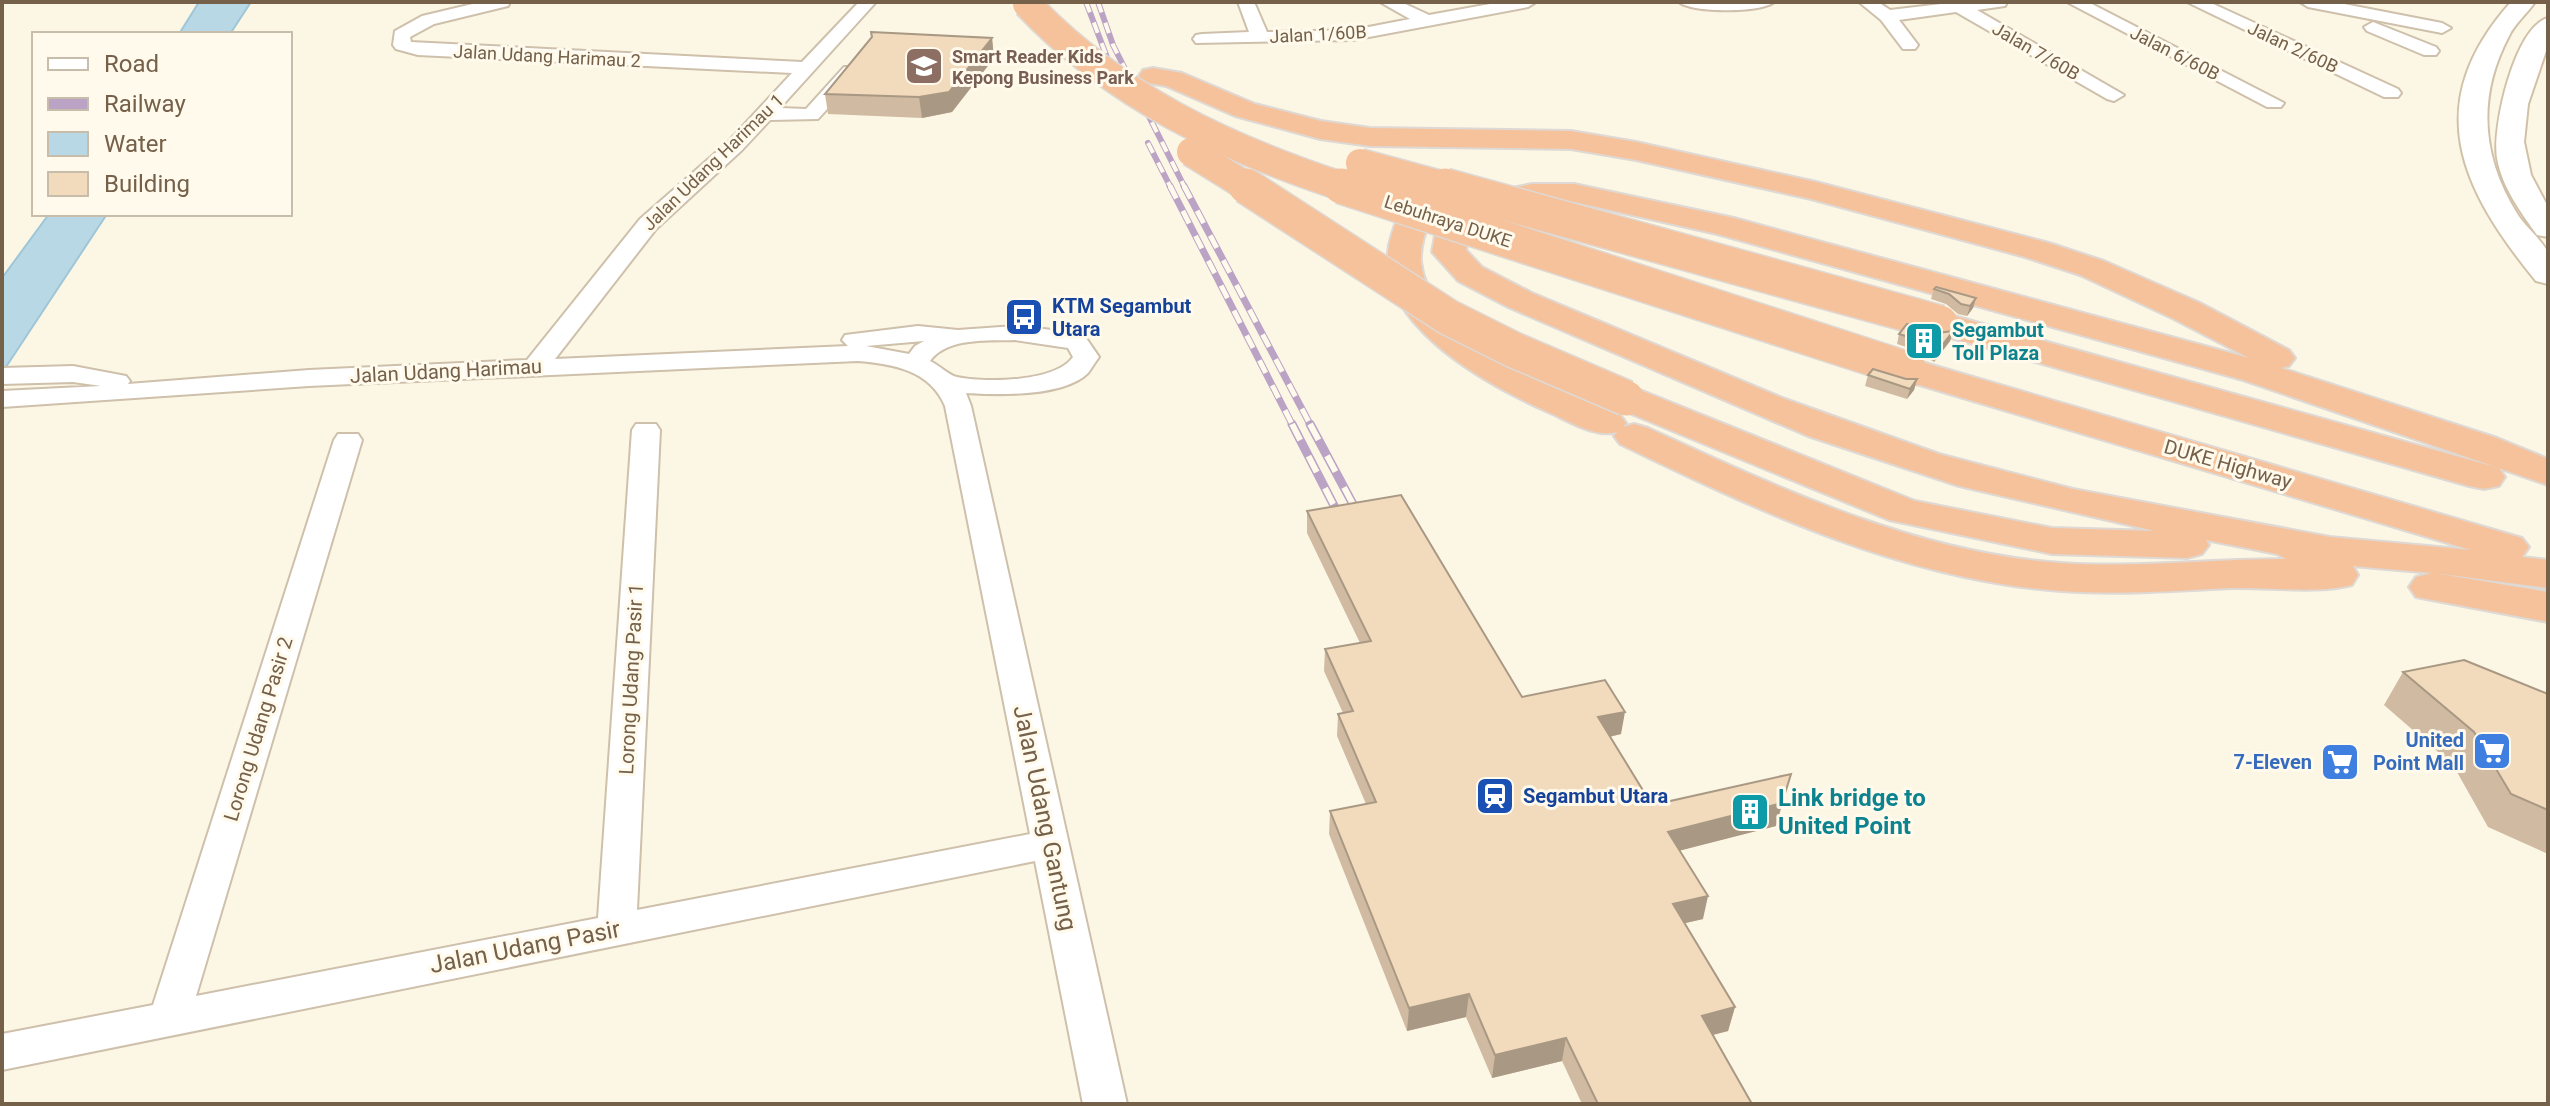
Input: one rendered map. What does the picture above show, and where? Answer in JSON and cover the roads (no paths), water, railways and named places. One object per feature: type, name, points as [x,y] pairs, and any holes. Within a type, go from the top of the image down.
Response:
[{"type":"highway","points":[[1015,2],[1067,68],[1100,96],[1451,318],[1504,345],[1640,404],[1904,511],[2052,541],[2323,549]]},
{"type":"highway","name":"DUKE Highway","points":[[1026,2],[1063,41],[1129,94],[1201,133],[1303,174],[1909,370],[2548,559]]},
{"type":"highway","name":"Lebuhraya DUKE","points":[[1057,2],[1117,53],[1153,76],[1164,88],[1187,103],[1246,128],[1307,148],[2548,495]]},
{"type":"highway","points":[[1153,76],[1172,79],[1258,114],[1320,130],[1370,137],[1571,140],[1636,151],[1816,191],[2037,250],[2119,280],[2187,311],[2275,370]]},
{"type":"highway","points":[[2548,465],[2392,408],[2275,370],[1809,226],[1606,180],[1541,175],[1491,179],[1451,190],[1418,209],[1404,245],[1405,269],[1421,308],[1471,356],[1552,399],[1689,462],[1849,527],[1975,565],[2056,577],[2128,580],[2299,572],[2450,589],[2548,607]]},
{"type":"highway","points":[[2548,473],[2275,370],[1723,225],[1574,193],[1532,193],[1498,200],[1453,225],[1449,252],[1470,274],[1520,300],[1725,389],[1925,463],[2055,498],[2323,549],[2548,574]]},
{"type":"main road","points":[[2523,2],[2501,30],[2474,92],[2469,123],[2475,161],[2484,186],[2501,214],[2548,274]]},
{"type":"main road","points":[[2501,30],[2543,42],[2512,111],[2508,139],[2514,169],[2533,209],[2548,228]]},
{"type":"street","name":"Jalan Udang Harimau 2","points":[[502,2],[428,20],[401,35],[402,45],[418,50],[809,68]]},
{"type":"street","name":"Jalan Udang Harimau 1","points":[[536,366],[648,224],[735,146],[868,2]]},
{"type":"street","points":[[1246,2],[1260,37]]},
{"type":"street","points":[[1388,2],[1427,21]]},
{"type":"street","name":"Jalan 1/60B","points":[[1202,39],[1353,35],[1528,2]]},
{"type":"street","points":[[1687,2],[1721,5],[1766,2]]},
{"type":"street","points":[[1867,2],[1887,16],[1909,45]]},
{"type":"street","points":[[1887,16],[1999,2]]},
{"type":"street","name":"Jalan 6/60B","points":[[2075,2],[2274,103]]},
{"type":"street","name":"Jalan 2/60B","points":[[2195,2],[2391,93]]},
{"type":"street","points":[[2308,2],[2442,28]]},
{"type":"street","name":"Jalan 7/60B","points":[[1959,7],[2114,95]]},
{"type":"street","points":[[2342,9],[2355,19],[2430,51]]},
{"type":"street","points":[[765,114],[800,116],[816,112],[864,55]]},
{"type":"street","name":"Jalan Udang Harimau","points":[[737,356],[918,333],[966,335]]},
{"type":"street","points":[[915,364],[917,355],[925,347],[966,335],[1053,335],[1077,343],[1086,357],[1076,372],[1049,383],[947,384]]},
{"type":"street","name":"Jalan Udang Harimau","points":[[2,399],[536,366],[858,353],[885,355],[915,364],[947,384]]},
{"type":"street","name":"Jalan Udang Harimau","points":[[2,376],[73,374],[155,388]]},
{"type":"street","name":"Jalan Udang Gantung","points":[[947,384],[958,406],[986,532],[1105,1104]]},
{"type":"street","name":"Lorong Udang Pasir 1","points":[[617,928],[646,430]]},
{"type":"street","name":"Lorong Udang Pasir 2","points":[[169,1018],[348,440]]},
{"type":"street","name":"Jalan Udang Pasir","points":[[2,1052],[1049,844]]},
{"type":"water","points":[[199,2],[251,2],[231,32],[180,32]]},
{"type":"water","points":[[48,216],[106,216],[2,373],[2,278]]},
{"type":"railway","points":[[1086,2],[1111,68]]},
{"type":"railway","points":[[1098,2],[1113,45],[1185,188]]},
{"type":"railway","points":[[1148,143],[1171,188]]},
{"type":"railway","points":[[1170,186],[1293,426]]},
{"type":"railway","points":[[1184,186],[1311,426]]},
{"type":"railway","points":[[1292,424],[1345,527]]},
{"type":"railway","points":[[1310,424],[1362,521]]},
{"type":"place","name":"Smart Reader Kids Kepong Business Park","points":[[924,66]]},
{"type":"place","name":"KTM Segambut Utara","points":[[1024,317]]},
{"type":"place","name":"Segambut Toll Plaza","points":[[1924,341]]},
{"type":"place","name":"United Point Mall","points":[[2492,751]]},
{"type":"place","name":"7-Eleven","points":[[2340,762]]},
{"type":"place","name":"Segambut Utara","points":[[1495,796]]},
{"type":"place","name":"Link bridge to United Point","points":[[1750,812]]}]
